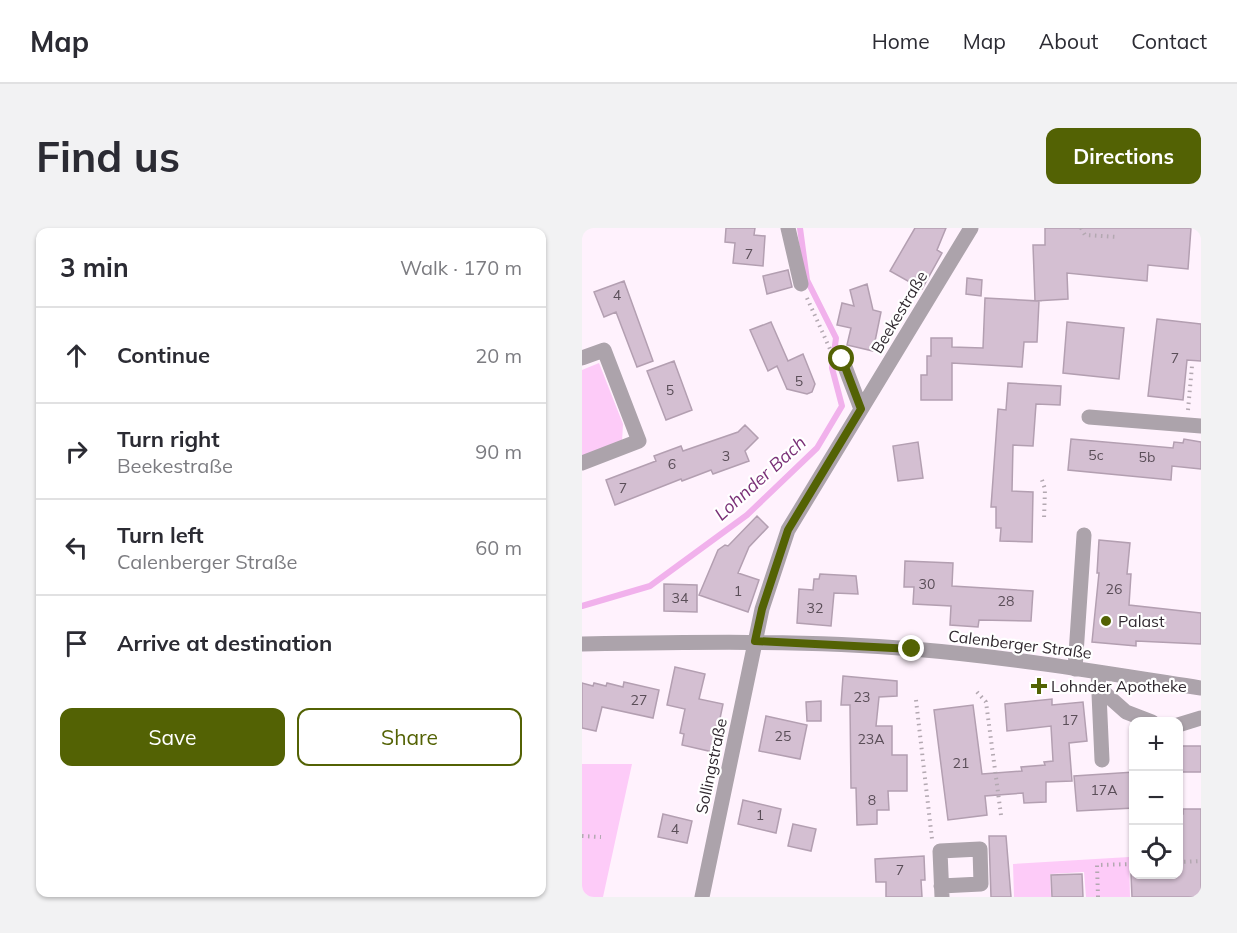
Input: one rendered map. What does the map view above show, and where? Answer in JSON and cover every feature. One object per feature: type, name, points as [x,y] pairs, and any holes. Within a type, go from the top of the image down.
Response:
[{"type":"street","points":[[788,228],[801,284]]},
{"type":"street","name":"Beekestraße","points":[[755,641],[762,609],[788,530],[971,228]]},
{"type":"street","points":[[582,358],[604,350],[639,441],[582,463]]},
{"type":"street","points":[[842,359],[861,409]]},
{"type":"street","points":[[1089,417],[1194,426]]},
{"type":"street","points":[[1075,669],[1084,535]]},
{"type":"street","name":"Calenberger Straße","points":[[582,644],[755,641],[912,649],[1098,672],[1201,688]]},
{"type":"street","name":"Sollingstraße","points":[[702,897],[755,641]]},
{"type":"street","points":[[1098,672],[1102,760]]},
{"type":"street","points":[[1099,688],[1126,712],[1139,717]]},
{"type":"street","points":[[1183,724],[1201,718]]},
{"type":"street","points":[[980,849],[981,884],[942,891],[940,851],[980,849]]},
{"type":"path","points":[[1081,228],[1085,235],[1118,237]]},
{"type":"path","points":[[801,284],[830,348]]},
{"type":"path","points":[[1192,366],[1194,426]]},
{"type":"path","points":[[1042,480],[1045,489],[1044,519]]},
{"type":"path","points":[[977,692],[986,702],[1001,815]]},
{"type":"path","points":[[916,700],[931,837],[940,851]]},
{"type":"path","points":[[582,836],[602,837]]},
{"type":"path","points":[[1183,862],[1201,861]]},
{"type":"path","points":[[1098,897],[1097,865],[1129,864]]},
{"type":"shaded area","points":[[599,363],[623,424],[622,442],[582,458],[582,370]]},
{"type":"shaded area","points":[[582,764],[632,764],[603,897],[582,897]]},
{"type":"shaded area","points":[[1129,857],[1130,897],[1086,897],[1084,872],[1050,874],[1051,897],[1014,897],[1013,864]]},
{"type":"building","points":[[726,228],[755,228],[754,235],[765,236],[763,266],[733,263],[735,243],[725,242]]},
{"type":"building","points":[[915,228],[946,228],[937,250],[942,253],[922,289],[890,271]]},
{"type":"building","points":[[1045,228],[1191,228],[1188,269],[1148,265],[1147,281],[1067,273],[1068,299],[1035,301],[1033,245],[1045,245]]},
{"type":"building","points":[[788,270],[792,287],[767,294],[763,276]]},
{"type":"building","points":[[967,278],[982,280],[981,296],[966,294]]},
{"type":"building","points":[[624,281],[653,361],[637,367],[616,312],[604,317],[594,292]]},
{"type":"building","points":[[867,284],[873,310],[881,312],[873,351],[847,345],[851,328],[837,325],[842,303],[854,306],[850,290]]},
{"type":"building","points":[[985,298],[1039,301],[1037,342],[1024,342],[1022,367],[952,363],[952,400],[921,400],[921,375],[927,375],[927,356],[931,356],[931,338],[952,338],[952,347],[983,348]]},
{"type":"building","points":[[1157,319],[1201,324],[1201,361],[1187,360],[1183,400],[1148,396]]},
{"type":"building","points":[[771,322],[788,361],[803,354],[815,384],[812,392],[807,394],[787,389],[777,366],[768,371],[750,330]]},
{"type":"building","points":[[1067,322],[1124,328],[1119,379],[1063,373]]},
{"type":"building","points":[[674,361],[692,410],[666,420],[647,371]]},
{"type":"building","points":[[1008,383],[1061,386],[1060,405],[1036,404],[1033,446],[1013,445],[1012,491],[1033,492],[1032,542],[1000,541],[1001,528],[996,528],[996,507],[991,507],[998,409],[1006,410]]},
{"type":"building","points":[[745,425],[758,438],[745,451],[749,461],[713,474],[711,470],[682,481],[681,479],[615,505],[606,480],[656,461],[654,456],[681,446],[683,451],[738,432]]},
{"type":"building","points":[[1071,439],[1173,448],[1174,442],[1183,443],[1184,439],[1201,442],[1201,469],[1172,466],[1171,480],[1068,470]]},
{"type":"building","points":[[918,442],[923,478],[898,481],[893,446]]},
{"type":"building","points":[[757,516],[768,527],[749,547],[738,573],[759,580],[748,612],[699,595],[718,550],[725,545],[728,546]]},
{"type":"building","points":[[1099,540],[1130,543],[1127,574],[1131,574],[1129,605],[1201,613],[1201,644],[1136,641],[1136,646],[1092,642],[1099,573],[1097,573]]},
{"type":"building","points":[[905,561],[953,563],[952,586],[1033,591],[1031,621],[979,620],[978,627],[950,625],[951,606],[913,604],[914,587],[904,587]]},
{"type":"building","points":[[820,574],[856,576],[858,594],[834,593],[831,626],[797,623],[799,589],[813,590],[814,579],[819,579]]},
{"type":"building","points":[[664,584],[697,585],[697,612],[664,611]]},
{"type":"building","points":[[675,667],[705,674],[699,699],[723,704],[713,752],[682,745],[684,734],[680,733],[685,709],[667,705]]},
{"type":"building","points":[[843,676],[897,681],[897,696],[879,697],[876,726],[892,726],[892,755],[907,755],[907,791],[888,791],[889,810],[877,810],[877,824],[857,825],[856,788],[851,788],[850,705],[841,705]]},
{"type":"building","points":[[624,682],[659,690],[653,718],[602,707],[596,731],[582,728],[582,683],[606,686],[607,683],[623,687]]},
{"type":"building","points":[[1052,699],[1052,705],[1083,702],[1087,741],[1069,743],[1072,781],[1046,782],[1046,802],[1024,803],[1023,793],[985,796],[987,815],[948,820],[934,710],[973,705],[982,774],[1022,771],[1021,767],[1045,765],[1044,762],[1053,761],[1051,726],[1007,731],[1005,704]]},
{"type":"building","points":[[821,701],[821,721],[807,721],[806,702]]},
{"type":"building","points":[[766,716],[807,725],[800,759],[759,751]]},
{"type":"building","points":[[1183,746],[1201,746],[1201,772],[1183,772]]},
{"type":"building","points":[[1129,772],[1129,808],[1077,811],[1074,776]]},
{"type":"building","points":[[743,800],[781,809],[776,833],[738,824]]},
{"type":"building","points":[[1183,809],[1201,809],[1201,897],[1132,897],[1131,879],[1183,879]]},
{"type":"building","points":[[663,814],[692,821],[687,843],[658,837]]},
{"type":"building","points":[[793,824],[816,829],[811,851],[788,846]]},
{"type":"building","points":[[989,836],[1006,836],[1011,897],[991,897]]},
{"type":"building","points":[[924,856],[925,880],[921,880],[922,897],[886,897],[886,882],[876,882],[875,859]]},
{"type":"building","points":[[1082,874],[1083,897],[1052,897],[1051,875]]},
{"type":"waterway","name":"Lohnder Bach","points":[[582,606],[650,586],[747,515],[817,448],[842,406],[832,368],[836,338],[807,280],[800,228]]},
{"type":"place","name":"Palast","points":[[1106,621]]},
{"type":"place","name":"Lohnder Apotheke","points":[[1039,686]]},
{"type":"route","points":[[842,359],[861,409],[788,530],[762,609],[755,641],[912,649]]}]
